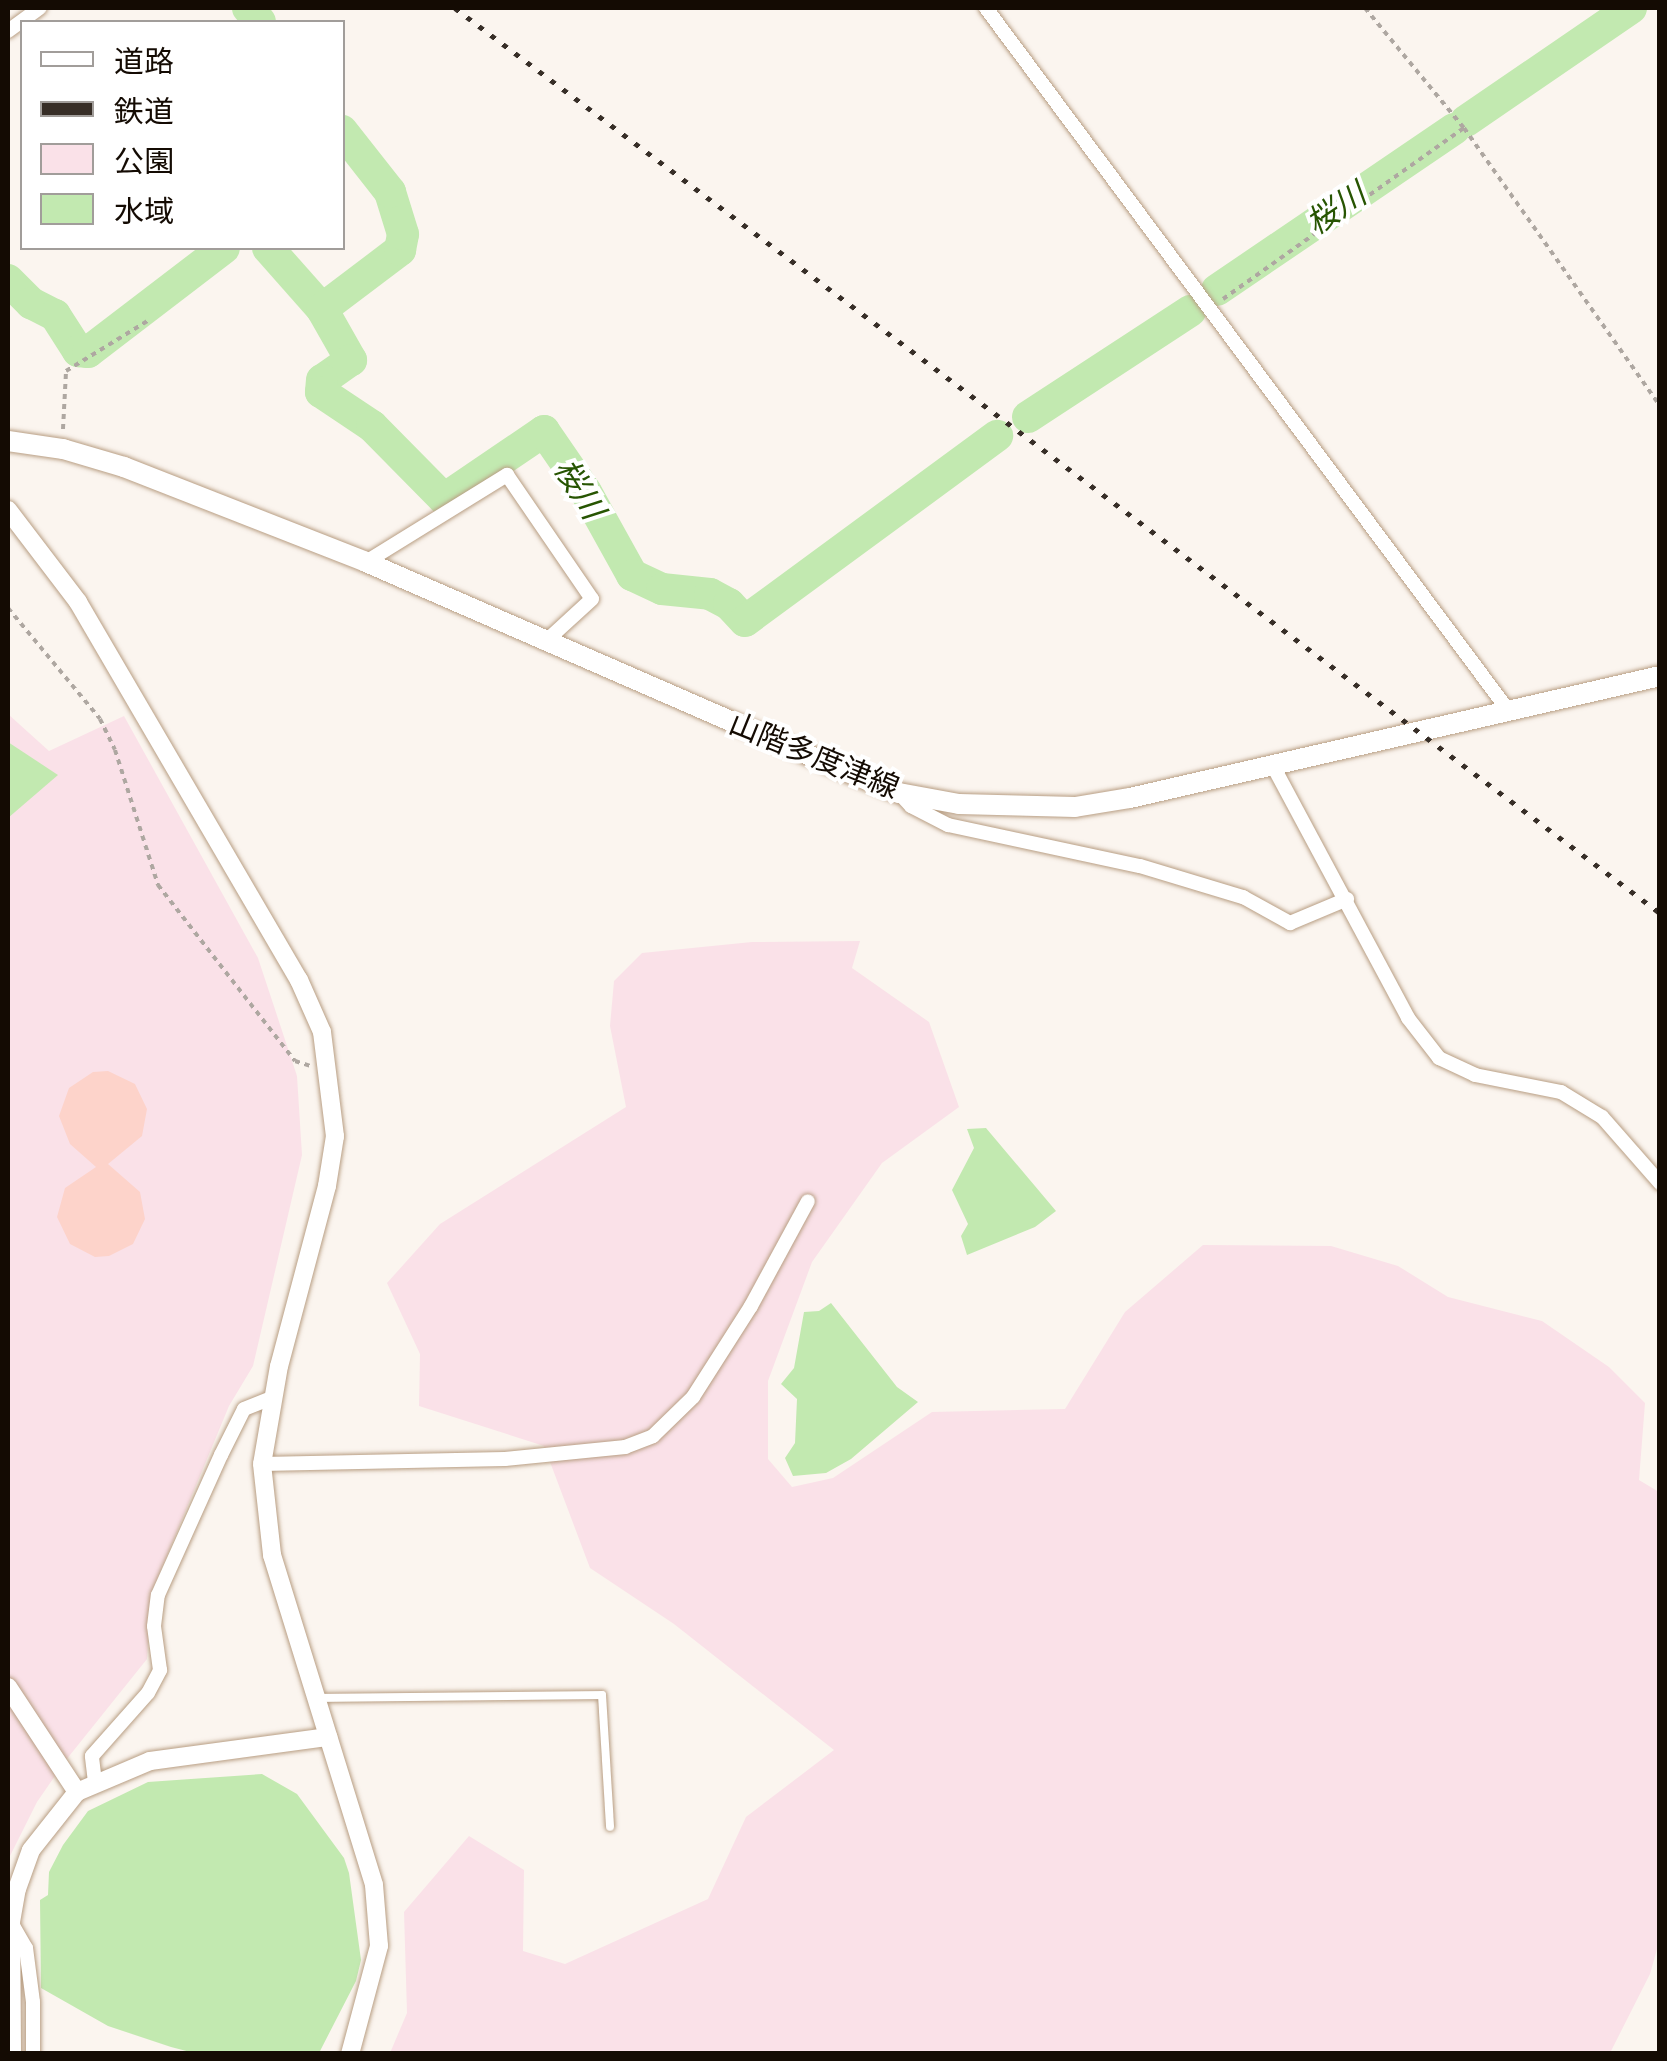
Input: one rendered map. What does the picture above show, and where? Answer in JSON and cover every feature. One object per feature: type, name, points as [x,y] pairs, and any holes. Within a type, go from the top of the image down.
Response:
[{"type":"main road","name":"山階多度津線","points":[[8,440],[63,449],[124,467],[366,562],[544,643],[899,793],[959,804],[1074,807],[1660,676]]},
{"type":"street","points":[[986,8],[1508,710]]},
{"type":"street","points":[[366,562],[507,474],[592,599],[544,643]]},
{"type":"street","points":[[8,510],[78,602],[299,980],[322,1032],[335,1136],[327,1186],[273,1397],[262,1464],[272,1555],[374,1885],[379,1946],[350,2054]]},
{"type":"street","points":[[1272,764],[1408,1018],[1439,1058],[1475,1075],[1560,1092],[1602,1117],[1660,1183]]},
{"type":"street","points":[[899,793],[911,806],[948,825],[1140,866],[1243,898],[1290,923],[1347,899]]},
{"type":"street","points":[[262,1464],[505,1459],[624,1447],[653,1436],[693,1397],[751,1306],[808,1201]]},
{"type":"street","points":[[96,1782],[92,1756],[148,1694],[160,1670],[154,1626],[158,1595],[220,1454],[244,1409],[273,1397]]},
{"type":"street","points":[[8,1688],[77,1792]]},
{"type":"street","points":[[12,2054],[10,1922],[31,1850],[77,1792],[150,1761],[328,1736]]},
{"type":"street","points":[[10,1922],[26,1948],[33,2054]]},
{"type":"lane","points":[[316,1698],[602,1695],[610,1827]]},
{"type":"path","points":[[1365,8],[1464,128],[1660,406]]},
{"type":"path","points":[[1208,310],[1464,128]]},
{"type":"path","points":[[63,449],[62,383],[66,371],[149,320]]},
{"type":"path","points":[[8,608],[100,719],[115,750],[158,885],[296,1062],[329,1073]]},
{"type":"green space","points":[[8,714],[49,751],[124,716],[258,958],[297,1076],[302,1155],[253,1366],[229,1406],[151,1594],[147,1659],[66,1760],[37,1802],[8,1860]]},
{"type":"green space","points":[[860,941],[852,968],[929,1022],[959,1107],[882,1163],[812,1262],[768,1381],[768,1459],[792,1487],[833,1478],[932,1412],[1065,1409],[1125,1312],[1203,1245],[1331,1246],[1398,1266],[1448,1297],[1542,1321],[1609,1367],[1645,1403],[1639,1480],[1659,1492],[1659,1942],[1650,1974],[1610,2053],[390,2053],[407,2013],[404,1912],[469,1836],[524,1870],[523,1951],[565,1964],[708,1899],[746,1817],[834,1750],[674,1624],[590,1568],[544,1446],[419,1406],[420,1354],[387,1283],[440,1224],[626,1107],[610,1026],[614,981],[642,953],[752,942]]},
{"type":"water","points":[[8,742],[58,775],[8,818]]},
{"type":"water","points":[[986,1128],[1056,1211],[1035,1227],[967,1255],[961,1236],[968,1224],[952,1190],[974,1148],[967,1129]]},
{"type":"water","points":[[831,1303],[897,1387],[918,1402],[851,1459],[826,1473],[793,1476],[785,1458],[795,1443],[797,1399],[781,1384],[794,1368],[804,1312],[819,1311]]},
{"type":"water","points":[[262,1774],[297,1794],[344,1858],[349,1873],[361,1960],[356,1981],[319,2053],[198,2054],[108,2026],[41,1988],[40,1900],[48,1895],[49,1872],[63,1845],[88,1811],[148,1782]]},
{"type":"building","points":[[108,1071],[135,1084],[147,1109],[142,1136],[108,1164],[140,1192],[145,1219],[133,1244],[109,1256],[95,1257],[70,1244],[57,1217],[65,1188],[96,1167],[70,1144],[59,1116],[69,1088],[93,1072]]},
{"type":"waterway","points":[[248,8],[258,20]]},
{"type":"waterway","name":"桜川","points":[[1466,121],[1631,8]]},
{"type":"waterway","name":"桜川","points":[[1217,290],[1454,129]]},
{"type":"waterway","points":[[322,309],[400,250],[403,234],[390,192],[345,135]]},
{"type":"waterway","name":"桜川","points":[[8,280],[31,303],[55,315],[78,351],[88,352],[221,250]]},
{"type":"waterway","name":"桜川","points":[[270,250],[322,309],[351,360],[322,380],[321,392],[372,426],[444,499],[544,431],[586,492],[632,575],[662,589],[710,594],[729,604],[745,621],[997,436]]},
{"type":"waterway","name":"桜川","points":[[1028,417],[1190,311]]},
{"type":"railway","points":[[455,8],[1660,913]]}]
